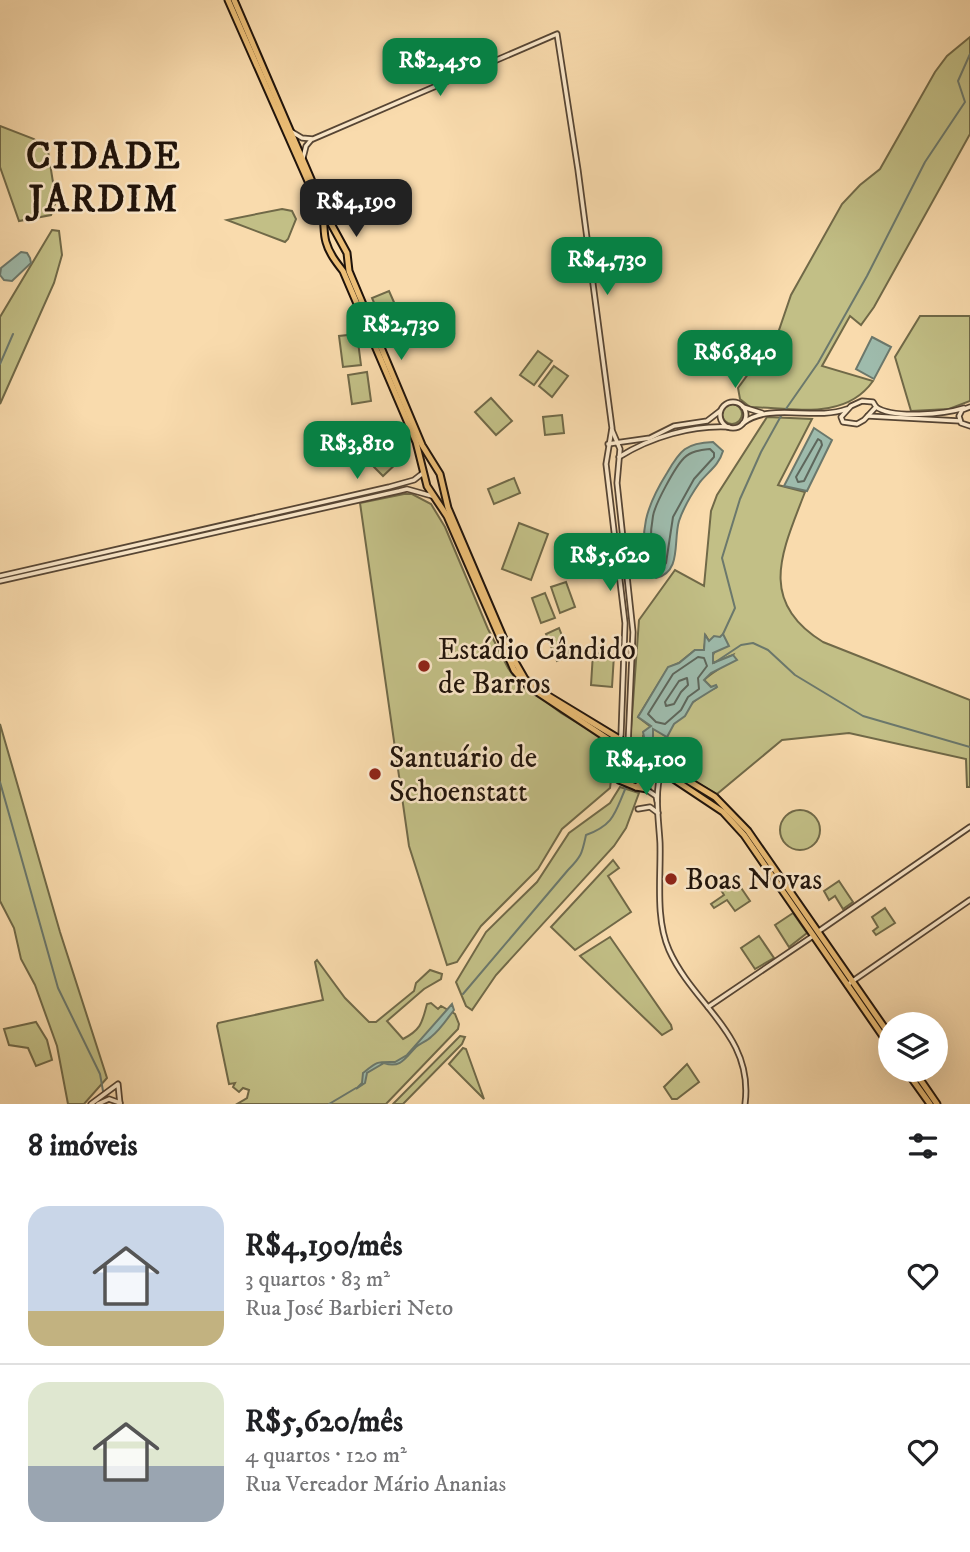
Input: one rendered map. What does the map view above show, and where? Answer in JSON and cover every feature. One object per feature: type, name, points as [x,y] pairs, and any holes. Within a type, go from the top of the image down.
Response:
[{"type":"main road","points":[[228,0],[321,213],[325,238],[337,264],[344,271],[416,442],[432,496],[447,516],[518,677],[540,695],[608,739],[621,781],[646,789]]},
{"type":"main road","points":[[234,0],[325,213],[337,232],[348,258],[349,271],[376,336],[422,445],[442,479],[451,514],[521,674],[542,692],[645,757],[715,797],[737,817],[878,1028]]},
{"type":"main road","points":[[325,238],[330,233],[337,232]]},
{"type":"main road","points":[[337,264],[348,258]]},
{"type":"main road","points":[[423,473],[429,468],[436,468]]},
{"type":"main road","points":[[432,496],[444,489]]},
{"type":"main road","points":[[634,786],[663,772],[723,812],[744,835],[816,934]]},
{"type":"main road","points":[[849,983],[878,1020]]},
{"type":"main road","points":[[914,1082],[929,1104]]},
{"type":"main road","points":[[922,1082],[937,1104]]},
{"type":"street","points":[[304,162],[304,150],[313,139],[557,34],[578,170],[611,428],[620,457],[617,483],[633,632],[631,747]]},
{"type":"street","points":[[288,128],[298,136],[313,139]]},
{"type":"street","points":[[607,454],[620,457],[635,447],[686,430],[735,427],[757,415],[828,413],[869,401],[891,413],[942,413],[970,407]]},
{"type":"street","points":[[608,444],[650,438],[674,426],[707,421],[730,402],[751,411],[768,414]]},
{"type":"street","points":[[741,405],[745,411],[743,424]]},
{"type":"street","points":[[841,417],[842,422],[851,425],[860,423],[876,407]]},
{"type":"street","points":[[960,421],[960,413],[964,408]]},
{"type":"street","points":[[841,417],[847,409]]},
{"type":"street","points":[[720,411],[722,422],[729,426]]},
{"type":"street","points":[[828,413],[841,417]]},
{"type":"street","points":[[869,416],[960,421],[970,426]]},
{"type":"street","points":[[611,428],[607,477],[625,622],[621,735],[615,756]]},
{"type":"street","points":[[0,576],[406,483],[423,473]]},
{"type":"street","points":[[0,581],[407,489],[432,496]]},
{"type":"street","points":[[300,506],[302,513]]},
{"type":"street","points":[[153,541],[155,547]]},
{"type":"street","points":[[663,772],[659,777],[658,807],[662,928],[673,958],[742,1057],[747,1088],[745,1104]]},
{"type":"street","points":[[646,789],[656,796],[658,807]]},
{"type":"street","points":[[638,809],[649,807],[658,813]]},
{"type":"street","points":[[708,1007],[970,827]]},
{"type":"street","points":[[849,983],[970,900]]},
{"type":"street","points":[[91,1104],[118,1084],[120,1104]]},
{"type":"street","points":[[98,1104],[109,1098],[120,1104]]},
{"type":"shaded area","points":[[970,37],[970,134],[874,307],[861,325],[850,316],[822,366],[873,381],[861,394],[833,407],[800,410],[750,407],[740,399],[738,388],[778,333],[791,295],[842,204],[880,169],[935,72],[947,56]]},
{"type":"shaded area","points":[[0,126],[34,139],[48,151],[56,201],[51,215],[19,221],[0,167]]},
{"type":"shaded area","points":[[282,209],[292,211],[296,219],[285,242],[227,220]]},
{"type":"shaded area","points":[[52,230],[59,231],[62,255],[54,283],[0,404],[0,317]]},
{"type":"shaded area","points":[[389,291],[401,318],[384,326],[372,298]]},
{"type":"shaded area","points":[[920,316],[970,316],[970,401],[949,409],[911,411],[895,357]]},
{"type":"shaded area","points":[[448,318],[454,333],[426,344],[420,330]]},
{"type":"shaded area","points":[[357,334],[361,365],[343,367],[339,336]]},
{"type":"shaded area","points":[[538,351],[552,361],[534,385],[520,375]]},
{"type":"shaded area","points":[[554,366],[568,376],[552,397],[539,386]]},
{"type":"shaded area","points":[[367,372],[371,401],[352,404],[348,375]]},
{"type":"shaded area","points":[[491,398],[512,421],[496,435],[475,412]]},
{"type":"shaded area","points":[[732,404],[739,407],[742,414],[739,421],[732,424],[725,421],[722,414],[725,407]]},
{"type":"shaded area","points":[[562,415],[564,433],[545,435],[543,417]]},
{"type":"shaded area","points":[[767,417],[812,419],[778,485],[805,492],[783,554],[782,592],[789,609],[802,626],[823,642],[970,700],[970,787],[967,787],[966,759],[849,733],[782,740],[717,794],[643,752],[653,728],[667,737],[675,721],[688,707],[717,687],[711,687],[704,680],[733,655],[714,663],[712,658],[720,637],[709,641],[706,636],[704,650],[695,650],[668,668],[638,717],[651,727],[643,736],[645,742],[640,750],[630,743],[639,620],[675,570],[704,586],[711,511],[717,495]]},
{"type":"shaded area","points":[[385,448],[398,462],[383,476],[370,463]]},
{"type":"shaded area","points":[[514,478],[520,493],[494,504],[488,489]]},
{"type":"shaded area","points":[[412,494],[431,504],[445,527],[488,629],[508,668],[516,679],[561,713],[599,736],[609,759],[611,780],[610,788],[562,829],[538,869],[481,926],[457,962],[447,965],[409,846],[360,503]]},
{"type":"shaded area","points":[[519,523],[548,534],[531,580],[502,569]]},
{"type":"shaded area","points":[[566,582],[575,607],[560,613],[551,587]]},
{"type":"shaded area","points":[[545,593],[555,618],[541,623],[532,598]]},
{"type":"shaded area","points":[[559,628],[570,656],[557,661],[546,634]]},
{"type":"shaded area","points":[[593,653],[614,655],[612,687],[591,685]]},
{"type":"shaded area","points":[[0,724],[60,932],[107,1078],[84,1104],[68,1104],[57,1046],[35,985],[21,959],[14,928],[0,901]]},
{"type":"shaded area","points":[[623,746],[637,754],[626,782],[620,780],[617,771],[617,749]]},
{"type":"shaded area","points":[[620,787],[639,793],[626,828],[614,846],[496,975],[472,1010],[466,1006],[456,982],[486,932],[537,882],[569,833],[610,803]]},
{"type":"shaded area","points":[[800,810],[808,811],[814,816],[819,822],[819,838],[814,844],[808,849],[800,850],[792,849],[786,844],[781,838],[780,830],[781,822],[786,816],[792,811]]},
{"type":"shaded area","points":[[613,860],[619,868],[608,876],[631,912],[575,950],[551,927]]},
{"type":"shaded area","points":[[735,879],[750,901],[735,911],[727,900],[714,908],[711,904],[724,895],[721,890]]},
{"type":"shaded area","points":[[839,881],[853,902],[843,909],[835,896],[829,900],[824,891]]},
{"type":"shaded area","points":[[885,908],[895,923],[876,935],[873,931],[878,927],[872,917]]},
{"type":"shaded area","points":[[793,913],[807,933],[789,947],[775,925]]},
{"type":"shaded area","points":[[759,936],[774,958],[755,969],[741,948]]},
{"type":"shaded area","points":[[610,937],[671,1025],[672,1029],[662,1035],[580,956]]},
{"type":"shaded area","points":[[317,960],[345,998],[369,1022],[376,1022],[414,991],[416,983],[430,970],[442,974],[441,979],[424,989],[387,1021],[403,1039],[418,1028],[427,1004],[431,1003],[438,1009],[441,1006],[455,1014],[458,1029],[386,1104],[237,1104],[247,1098],[249,1090],[243,1088],[239,1092],[233,1087],[235,1083],[229,1084],[218,1023],[323,1000],[315,962]]},
{"type":"shaded area","points":[[36,1022],[47,1040],[52,1060],[36,1066],[28,1048],[9,1045],[4,1029]]},
{"type":"shaded area","points":[[460,1036],[465,1037],[462,1044],[403,1104],[393,1104]]},
{"type":"shaded area","points":[[463,1048],[466,1049],[484,1099],[449,1064]]},
{"type":"shaded area","points":[[687,1064],[699,1082],[677,1099],[672,1099],[664,1087]]},
{"type":"water","points":[[21,252],[27,253],[31,263],[12,281],[4,280],[0,275],[1,268]]},
{"type":"water","points":[[872,337],[891,347],[874,379],[856,369]]},
{"type":"water","points":[[814,428],[832,440],[807,491],[784,486]]},
{"type":"water","points":[[713,442],[723,451],[721,456],[700,482],[683,511],[670,569],[656,578],[646,571],[644,543],[646,520],[654,497],[680,453],[696,444]]},
{"type":"water","points":[[723,634],[729,646],[713,653],[713,663],[733,655],[737,660],[711,673],[704,680],[711,687],[717,687],[693,702],[685,716],[674,724],[667,737],[653,729],[653,738],[643,752],[640,750],[645,742],[643,732],[651,726],[638,717],[668,667],[679,663],[695,650],[704,650],[705,635],[709,641],[714,636],[720,637]]},
{"type":"water","points":[[452,1004],[454,1010],[428,1040],[399,1063],[384,1063],[367,1073],[365,1083],[356,1089],[362,1083],[363,1073],[372,1066],[380,1062],[395,1062],[407,1055]]},
{"type":"waterway","points":[[723,634],[735,608],[722,558],[740,499],[781,416],[818,363],[867,276],[925,162],[965,102],[958,81],[970,54]]},
{"type":"waterway","points":[[0,364],[13,334]]},
{"type":"waterway","points":[[714,663],[741,645],[753,643],[768,650],[795,675],[863,716],[970,747]]},
{"type":"waterway","points":[[0,782],[58,988],[100,1074],[103,1091]]},
{"type":"waterway","points":[[463,994],[576,861],[586,835],[596,831],[613,816],[627,785]]},
{"type":"waterway","points":[[329,1104],[356,1088]]},
{"type":"place","name":"Estádio Cândido de Barros","points":[[424,666]]},
{"type":"place","name":"Santuário de Schoenstatt","points":[[375,774]]},
{"type":"place","name":"Boas Novas","points":[[671,879]]},
{"type":"district","name":"CIDADE JARDIM","points":[[104,176]]}]
